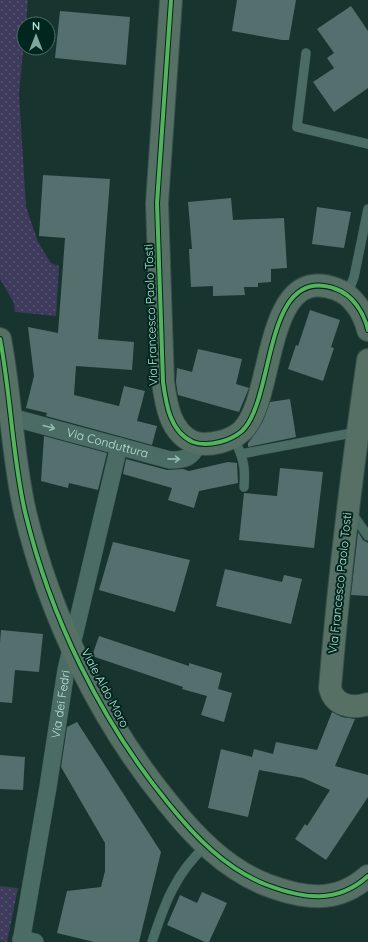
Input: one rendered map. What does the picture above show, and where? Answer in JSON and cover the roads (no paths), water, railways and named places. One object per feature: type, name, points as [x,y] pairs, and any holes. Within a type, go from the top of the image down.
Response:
[{"type":"street","name":"Via Francesco Paolo Tosti","points":[[171,0],[157,203],[163,382],[166,405],[173,422],[184,436],[198,444]]},
{"type":"street","points":[[198,444],[212,443],[237,446],[242,430],[248,424],[257,406],[277,326],[284,308],[300,291],[310,286],[335,288],[347,295],[360,312],[368,330]]},
{"type":"street","name":"Viale Aldo Moro","points":[[0,339],[18,472],[25,512],[44,576],[71,644],[96,696],[125,745],[158,791],[189,829],[206,846],[232,867],[258,882],[304,895],[327,897],[336,895],[356,886],[368,876]]},
{"type":"street","name":"Via Francesco Paolo Tosti","points":[[368,360],[347,508],[335,618],[330,688],[334,698],[342,704],[354,706],[368,704]]},
{"type":"street","name":"Via Conduttura","points":[[11,417],[176,460],[192,454],[198,444]]},
{"type":"street","name":"Via dei Fedri","points":[[26,941],[66,670],[119,446]]},
{"type":"lane","points":[[306,53],[297,127],[368,144]]},
{"type":"lane","points":[[347,295],[354,277],[368,210]]},
{"type":"lane","points":[[244,486],[246,472],[237,446],[358,432]]},
{"type":"lane","points":[[347,508],[368,536]]},
{"type":"lane","points":[[152,942],[176,882],[188,864],[206,846]]}]
